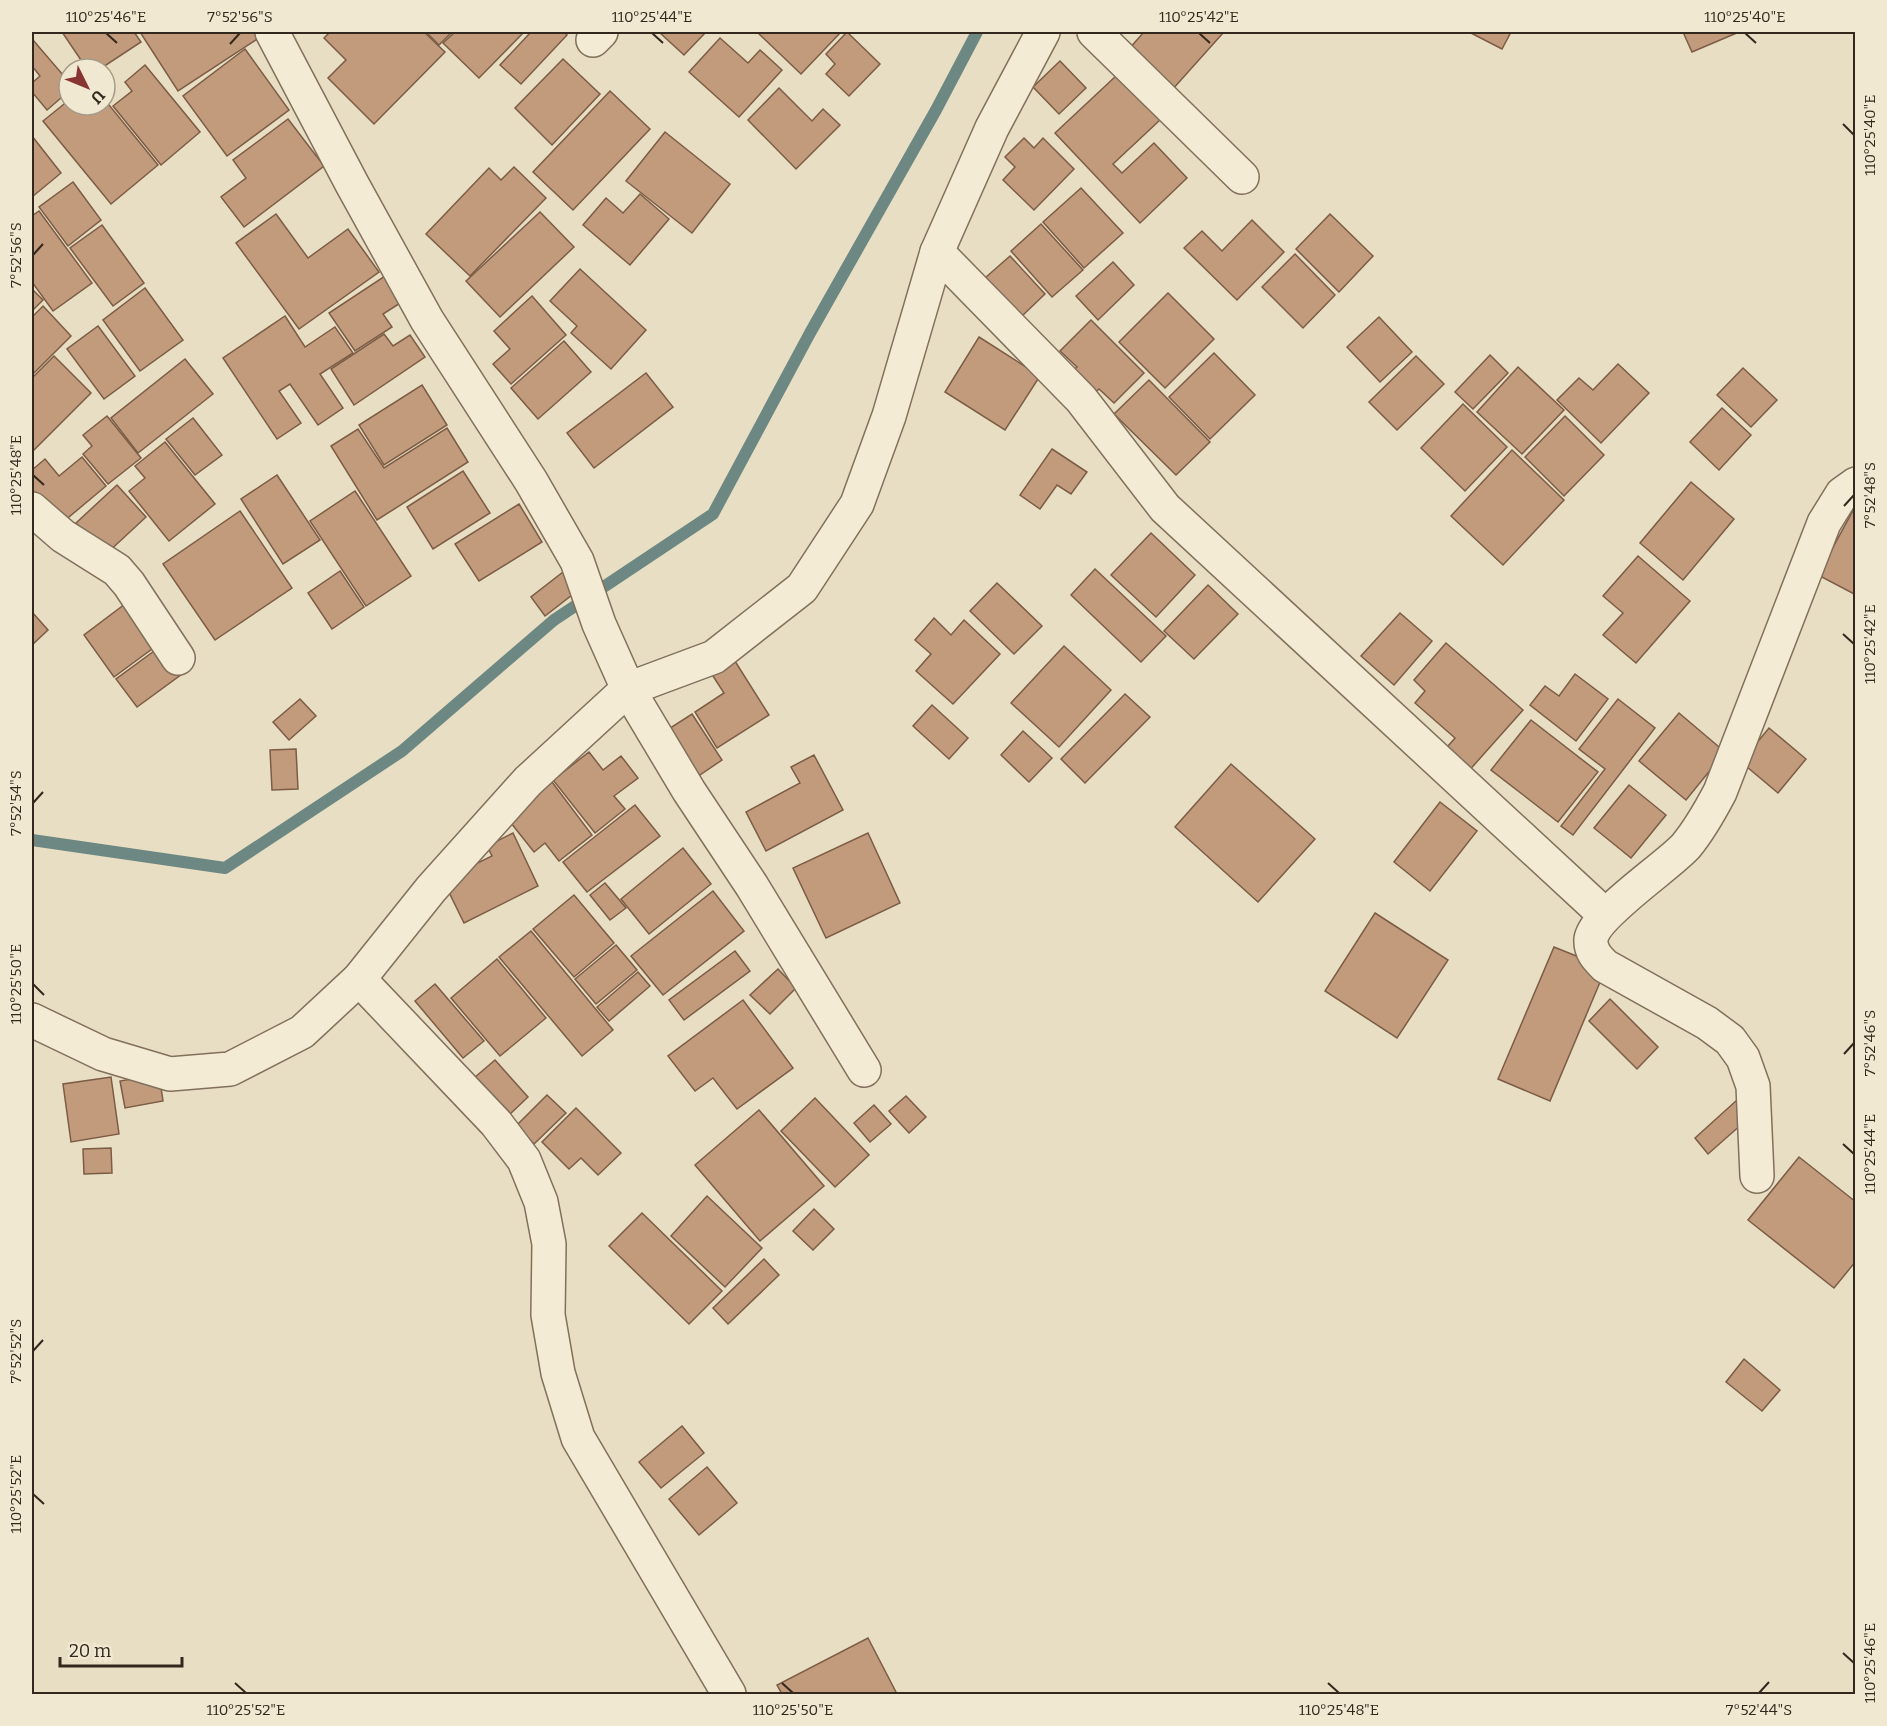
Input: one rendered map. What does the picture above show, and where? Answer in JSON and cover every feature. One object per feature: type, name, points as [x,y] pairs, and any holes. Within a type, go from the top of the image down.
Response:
[{"type":"street","points":[[272,32],[427,320],[531,481],[577,561],[599,624],[628,689],[689,791],[752,886],[864,1070]]},
{"type":"street","points":[[32,1020],[103,1054],[170,1074],[230,1069],[302,1032],[359,978],[431,889],[528,781],[628,689],[714,657],[802,588],[857,504],[889,416],[937,252],[992,128],[1043,32]]},
{"type":"street","points":[[1094,32],[1242,177]]},
{"type":"street","points":[[937,252],[1081,399],[1165,508],[1605,915]]},
{"type":"street","points":[[1757,1176],[1754,1086],[1743,1058],[1730,1040],[1707,1023],[1605,966],[1593,952],[1591,937],[1605,915],[1665,866],[1704,822],[1720,792],[1824,523],[1842,494],[1856,484]]},
{"type":"street","points":[[32,509],[63,536],[117,570],[129,584],[178,658]]},
{"type":"street","points":[[359,978],[496,1123],[525,1160],[541,1202],[549,1245],[548,1315],[558,1373],[578,1438],[729,1695]]},
{"type":"building","points":[[62,32],[134,32],[141,42],[117,58],[79,57]]},
{"type":"building","points":[[140,32],[268,32],[178,91]]},
{"type":"building","points":[[330,32],[424,32],[445,52],[374,124],[328,78],[346,60],[324,38]]},
{"type":"building","points":[[426,32],[452,32],[439,45]]},
{"type":"building","points":[[455,32],[524,32],[479,78],[443,43]]},
{"type":"building","points":[[531,32],[564,32],[567,35],[521,84],[500,65]]},
{"type":"building","points":[[659,32],[706,32],[684,55]]},
{"type":"building","points":[[757,32],[841,32],[801,74]]},
{"type":"building","points":[[847,32],[880,64],[849,96],[826,74],[835,64],[826,54]]},
{"type":"building","points":[[1144,32],[1223,33],[1172,90],[1128,50]]},
{"type":"building","points":[[1469,32],[1511,32],[1502,49]]},
{"type":"building","points":[[1683,32],[1739,32],[1692,52]]},
{"type":"building","points":[[720,38],[748,63],[760,50],[782,70],[739,117],[689,72]]},
{"type":"building","points":[[33,40],[57,68],[57,101],[47,110],[32,92],[32,83],[40,76],[32,66]]},
{"type":"building","points":[[245,49],[289,110],[227,156],[183,96]]},
{"type":"building","points":[[563,59],[600,94],[552,145],[515,108]]},
{"type":"building","points":[[1060,61],[1086,88],[1059,114],[1033,87]]},
{"type":"building","points":[[145,65],[200,132],[161,165],[117,111],[117,103],[132,91],[125,82]]},
{"type":"building","points":[[1117,75],[1160,120],[1113,164],[1122,173],[1154,143],[1187,178],[1140,223],[1055,133]]},
{"type":"building","points":[[779,88],[812,121],[823,109],[840,125],[796,169],[748,120]]},
{"type":"building","points":[[610,91],[650,129],[573,210],[533,172]]},
{"type":"building","points":[[57,110],[57,117],[117,117],[117,115],[158,165],[111,204],[43,121]]},
{"type":"building","points":[[288,119],[324,166],[244,227],[221,197],[246,178],[233,160]]},
{"type":"building","points":[[665,132],[730,184],[692,233],[626,181]]},
{"type":"building","points":[[32,136],[61,173],[32,197]]},
{"type":"building","points":[[1024,138],[1034,148],[1043,138],[1074,169],[1034,210],[1003,180],[1015,167],[1005,157]]},
{"type":"building","points":[[514,167],[546,198],[470,276],[426,234],[489,168],[501,180]]},
{"type":"building","points":[[73,182],[101,220],[68,246],[39,207]]},
{"type":"building","points":[[1081,188],[1123,233],[1084,268],[1043,222]]},
{"type":"building","points":[[640,194],[669,219],[630,265],[583,225],[606,198],[623,213]]},
{"type":"building","points":[[39,211],[92,283],[53,311],[32,282],[32,216]]},
{"type":"building","points":[[540,212],[574,247],[500,317],[466,281]]},
{"type":"building","points":[[276,214],[308,258],[348,229],[379,272],[299,329],[236,243]]},
{"type":"building","points":[[1330,214],[1373,256],[1339,292],[1296,249]]},
{"type":"building","points":[[1252,220],[1284,252],[1237,300],[1184,248],[1202,231],[1222,251]]},
{"type":"building","points":[[1041,224],[1083,270],[1052,297],[1011,251]]},
{"type":"building","points":[[102,225],[144,283],[113,306],[70,248]]},
{"type":"building","points":[[1295,254],[1335,295],[1303,328],[1262,287]]},
{"type":"building","points":[[1010,256],[1045,294],[1021,317],[985,278]]},
{"type":"building","points":[[1113,262],[1134,285],[1098,320],[1076,296]]},
{"type":"building","points":[[580,269],[646,330],[611,369],[571,333],[577,326],[550,301]]},
{"type":"building","points":[[388,274],[405,300],[383,314],[392,327],[355,351],[329,313]]},
{"type":"building","points":[[145,288],[183,340],[140,371],[103,320]]},
{"type":"building","points":[[32,289],[43,300],[32,311]]},
{"type":"building","points":[[1168,293],[1214,339],[1165,388],[1119,342]]},
{"type":"building","points":[[532,296],[566,335],[511,384],[493,364],[510,349],[494,331]]},
{"type":"building","points":[[43,306],[71,336],[32,375],[32,317]]},
{"type":"building","points":[[285,316],[305,347],[335,327],[353,353],[320,374],[343,408],[318,425],[290,384],[279,391],[301,423],[277,439],[223,358]]},
{"type":"building","points":[[1379,317],[1412,352],[1380,382],[1347,347]]},
{"type":"building","points":[[1091,320],[1144,373],[1114,403],[1099,389],[1089,398],[1067,376],[1077,367],[1060,351]]},
{"type":"building","points":[[98,326],[135,376],[104,399],[67,349]]},
{"type":"building","points":[[384,334],[393,346],[410,335],[425,357],[354,405],[331,369]]},
{"type":"building","points":[[979,337],[1040,376],[1005,430],[945,392]]},
{"type":"building","points":[[564,341],[591,372],[538,419],[511,388]]},
{"type":"building","points":[[1214,353],[1255,395],[1210,439],[1169,397]]},
{"type":"building","points":[[1490,355],[1508,373],[1473,409],[1455,392]]},
{"type":"building","points":[[54,356],[91,393],[32,452],[32,378]]},
{"type":"building","points":[[1416,356],[1444,384],[1397,430],[1369,402]]},
{"type":"building","points":[[185,359],[213,394],[138,453],[111,418]]},
{"type":"building","points":[[1618,364],[1649,393],[1601,443],[1557,400],[1579,378],[1593,390]]},
{"type":"building","points":[[1518,367],[1564,410],[1522,454],[1477,412]]},
{"type":"building","points":[[1743,368],[1777,400],[1751,427],[1717,395]]},
{"type":"building","points":[[646,373],[673,407],[594,468],[567,433]]},
{"type":"building","points":[[1149,380],[1210,442],[1176,475],[1114,414]]},
{"type":"building","points":[[422,385],[447,425],[384,465],[359,425]]},
{"type":"building","points":[[1463,404],[1507,447],[1465,491],[1421,448]]},
{"type":"building","points":[[1722,408],[1751,435],[1719,470],[1690,442]]},
{"type":"building","points":[[107,416],[141,458],[108,484],[83,454],[92,446],[83,435]]},
{"type":"building","points":[[1565,416],[1604,455],[1564,496],[1525,457]]},
{"type":"building","points":[[193,418],[222,455],[195,475],[166,439]]},
{"type":"building","points":[[447,428],[468,462],[377,520],[331,446],[358,429],[384,468]]},
{"type":"building","points":[[165,442],[215,504],[169,541],[129,491],[145,478],[135,466]]},
{"type":"building","points":[[1052,449],[1087,472],[1071,494],[1057,485],[1040,509],[1020,495]]},
{"type":"building","points":[[1512,450],[1564,500],[1503,565],[1451,516]]},
{"type":"building","points":[[82,457],[106,486],[57,527],[32,496],[32,470],[45,459],[59,476]]},
{"type":"building","points":[[463,471],[490,513],[433,549],[407,507]]},
{"type":"building","points":[[277,475],[320,540],[283,564],[241,499]]},
{"type":"building","points":[[1691,482],[1734,519],[1683,580],[1640,543]]},
{"type":"building","points":[[117,485],[146,517],[105,555],[76,523]]},
{"type":"building","points":[[355,491],[411,576],[366,606],[310,521]]},
{"type":"building","points":[[519,504],[542,542],[479,581],[455,544]]},
{"type":"building","points":[[1856,505],[1856,595],[1818,575]]},
{"type":"building","points":[[240,511],[292,588],[215,640],[163,564]]},
{"type":"building","points":[[1151,533],[1195,575],[1156,617],[1111,575]]},
{"type":"building","points":[[1638,556],[1690,601],[1636,663],[1603,635],[1623,613],[1603,596]]},
{"type":"building","points":[[1095,569],[1166,636],[1141,662],[1071,595]]},
{"type":"building","points":[[340,571],[364,607],[332,629],[308,593]]},
{"type":"building","points":[[563,572],[577,591],[545,616],[531,597]]},
{"type":"building","points":[[997,583],[1042,626],[1014,654],[970,611]]},
{"type":"building","points":[[1208,585],[1238,614],[1194,659],[1164,631]]},
{"type":"building","points":[[129,601],[160,643],[114,677],[84,635]]},
{"type":"building","points":[[32,612],[48,630],[32,645]]},
{"type":"building","points":[[1400,613],[1432,641],[1394,685],[1361,656]]},
{"type":"building","points":[[934,618],[951,635],[964,620],[1000,654],[953,704],[916,671],[931,654],[915,640]]},
{"type":"building","points":[[1446,643],[1523,710],[1466,774],[1442,753],[1455,738],[1415,703],[1425,691],[1414,680]]},
{"type":"building","points":[[161,646],[182,674],[137,707],[116,679]]},
{"type":"building","points":[[1064,646],[1111,690],[1059,747],[1011,703]]},
{"type":"building","points":[[733,658],[769,715],[717,748],[695,712],[724,693],[711,673]]},
{"type":"building","points":[[1575,674],[1608,699],[1576,741],[1530,705],[1545,686],[1559,696]]},
{"type":"building","points":[[1125,694],[1150,717],[1085,783],[1061,759]]},
{"type":"building","points":[[300,699],[316,716],[289,740],[273,722]]},
{"type":"building","points":[[1618,699],[1655,728],[1573,835],[1561,826],[1605,769],[1579,749]]},
{"type":"building","points":[[932,705],[968,738],[949,759],[913,726]]},
{"type":"building","points":[[1679,713],[1725,752],[1686,800],[1639,761]]},
{"type":"building","points":[[692,714],[722,760],[694,779],[664,732]]},
{"type":"building","points":[[1531,720],[1598,772],[1558,822],[1491,770]]},
{"type":"building","points":[[1769,728],[1806,759],[1778,793],[1741,762]]},
{"type":"building","points":[[1023,731],[1052,758],[1029,782],[1001,755]]},
{"type":"building","points":[[296,749],[298,789],[272,790],[270,750]]},
{"type":"building","points":[[589,752],[603,770],[621,756],[638,778],[614,796],[625,809],[595,833],[553,780]]},
{"type":"building","points":[[814,755],[843,810],[766,851],[746,812],[800,783],[791,767]]},
{"type":"building","points":[[1231,764],[1315,839],[1258,902],[1175,827]]},
{"type":"building","points":[[552,782],[592,835],[559,861],[545,843],[534,852],[507,818]]},
{"type":"building","points":[[1629,785],[1666,815],[1631,858],[1594,828]]},
{"type":"building","points":[[1440,802],[1477,831],[1430,891],[1394,862]]},
{"type":"building","points":[[635,805],[660,836],[587,892],[563,862]]},
{"type":"building","points":[[513,833],[538,886],[464,923],[443,880],[492,856],[487,846]]},
{"type":"building","points":[[868,833],[900,903],[826,938],[793,868]]},
{"type":"building","points":[[683,848],[711,884],[649,934],[621,899]]},
{"type":"building","points":[[605,883],[626,908],[610,920],[590,895]]},
{"type":"building","points":[[713,891],[744,931],[663,995],[631,956]]},
{"type":"building","points":[[574,895],[614,943],[574,977],[533,929]]},
{"type":"building","points":[[1375,913],[1448,960],[1397,1038],[1325,991]]},
{"type":"building","points":[[531,931],[613,1030],[582,1056],[499,957]]},
{"type":"building","points":[[616,945],[637,970],[596,1004],[575,979]]},
{"type":"building","points":[[1554,947],[1606,968],[1550,1101],[1498,1079]]},
{"type":"building","points":[[735,951],[750,971],[684,1020],[669,1000]]},
{"type":"building","points":[[497,959],[546,1018],[500,1056],[451,998]]},
{"type":"building","points":[[778,969],[796,988],[770,1014],[750,995]]},
{"type":"building","points":[[638,972],[650,986],[609,1021],[597,1007]]},
{"type":"building","points":[[435,984],[484,1041],[463,1058],[415,1001]]},
{"type":"building","points":[[1610,999],[1658,1047],[1637,1069],[1589,1021]]},
{"type":"building","points":[[743,1000],[793,1068],[737,1109],[713,1078],[695,1091],[668,1056]]},
{"type":"building","points":[[495,1060],[528,1097],[508,1116],[474,1078]]},
{"type":"building","points":[[159,1074],[163,1101],[125,1108],[120,1081]]},
{"type":"building","points":[[111,1077],[119,1134],[71,1142],[63,1084]]},
{"type":"building","points":[[547,1095],[566,1113],[534,1144],[516,1126]]},
{"type":"building","points":[[906,1096],[926,1117],[909,1133],[889,1111]]},
{"type":"building","points":[[815,1098],[869,1155],[835,1187],[781,1131]]},
{"type":"building","points":[[1737,1100],[1751,1116],[1708,1154],[1695,1138]]},
{"type":"building","points":[[874,1105],[891,1124],[870,1142],[854,1123]]},
{"type":"building","points":[[576,1108],[621,1153],[598,1175],[581,1158],[569,1169],[542,1142]]},
{"type":"building","points":[[759,1110],[824,1186],[760,1241],[695,1165]]},
{"type":"building","points":[[111,1148],[112,1173],[84,1174],[83,1149]]},
{"type":"building","points":[[1799,1157],[1856,1202],[1856,1261],[1834,1288],[1748,1220]]},
{"type":"building","points":[[707,1196],[762,1248],[725,1287],[671,1236]]},
{"type":"building","points":[[814,1209],[834,1229],[813,1250],[793,1231]]},
{"type":"building","points":[[642,1213],[722,1291],[689,1324],[609,1246]]},
{"type":"building","points":[[764,1259],[779,1275],[728,1324],[713,1308]]},
{"type":"building","points":[[1744,1359],[1780,1390],[1762,1411],[1726,1382]]},
{"type":"building","points":[[682,1426],[704,1453],[661,1488],[639,1462]]},
{"type":"building","points":[[707,1467],[737,1503],[699,1535],[669,1499]]},
{"type":"building","points":[[868,1638],[897,1694],[782,1694],[777,1685]]},
{"type":"waterway","points":[[32,840],[225,868],[402,751],[554,620],[713,514],[810,333],[936,110],[977,32]]}]
